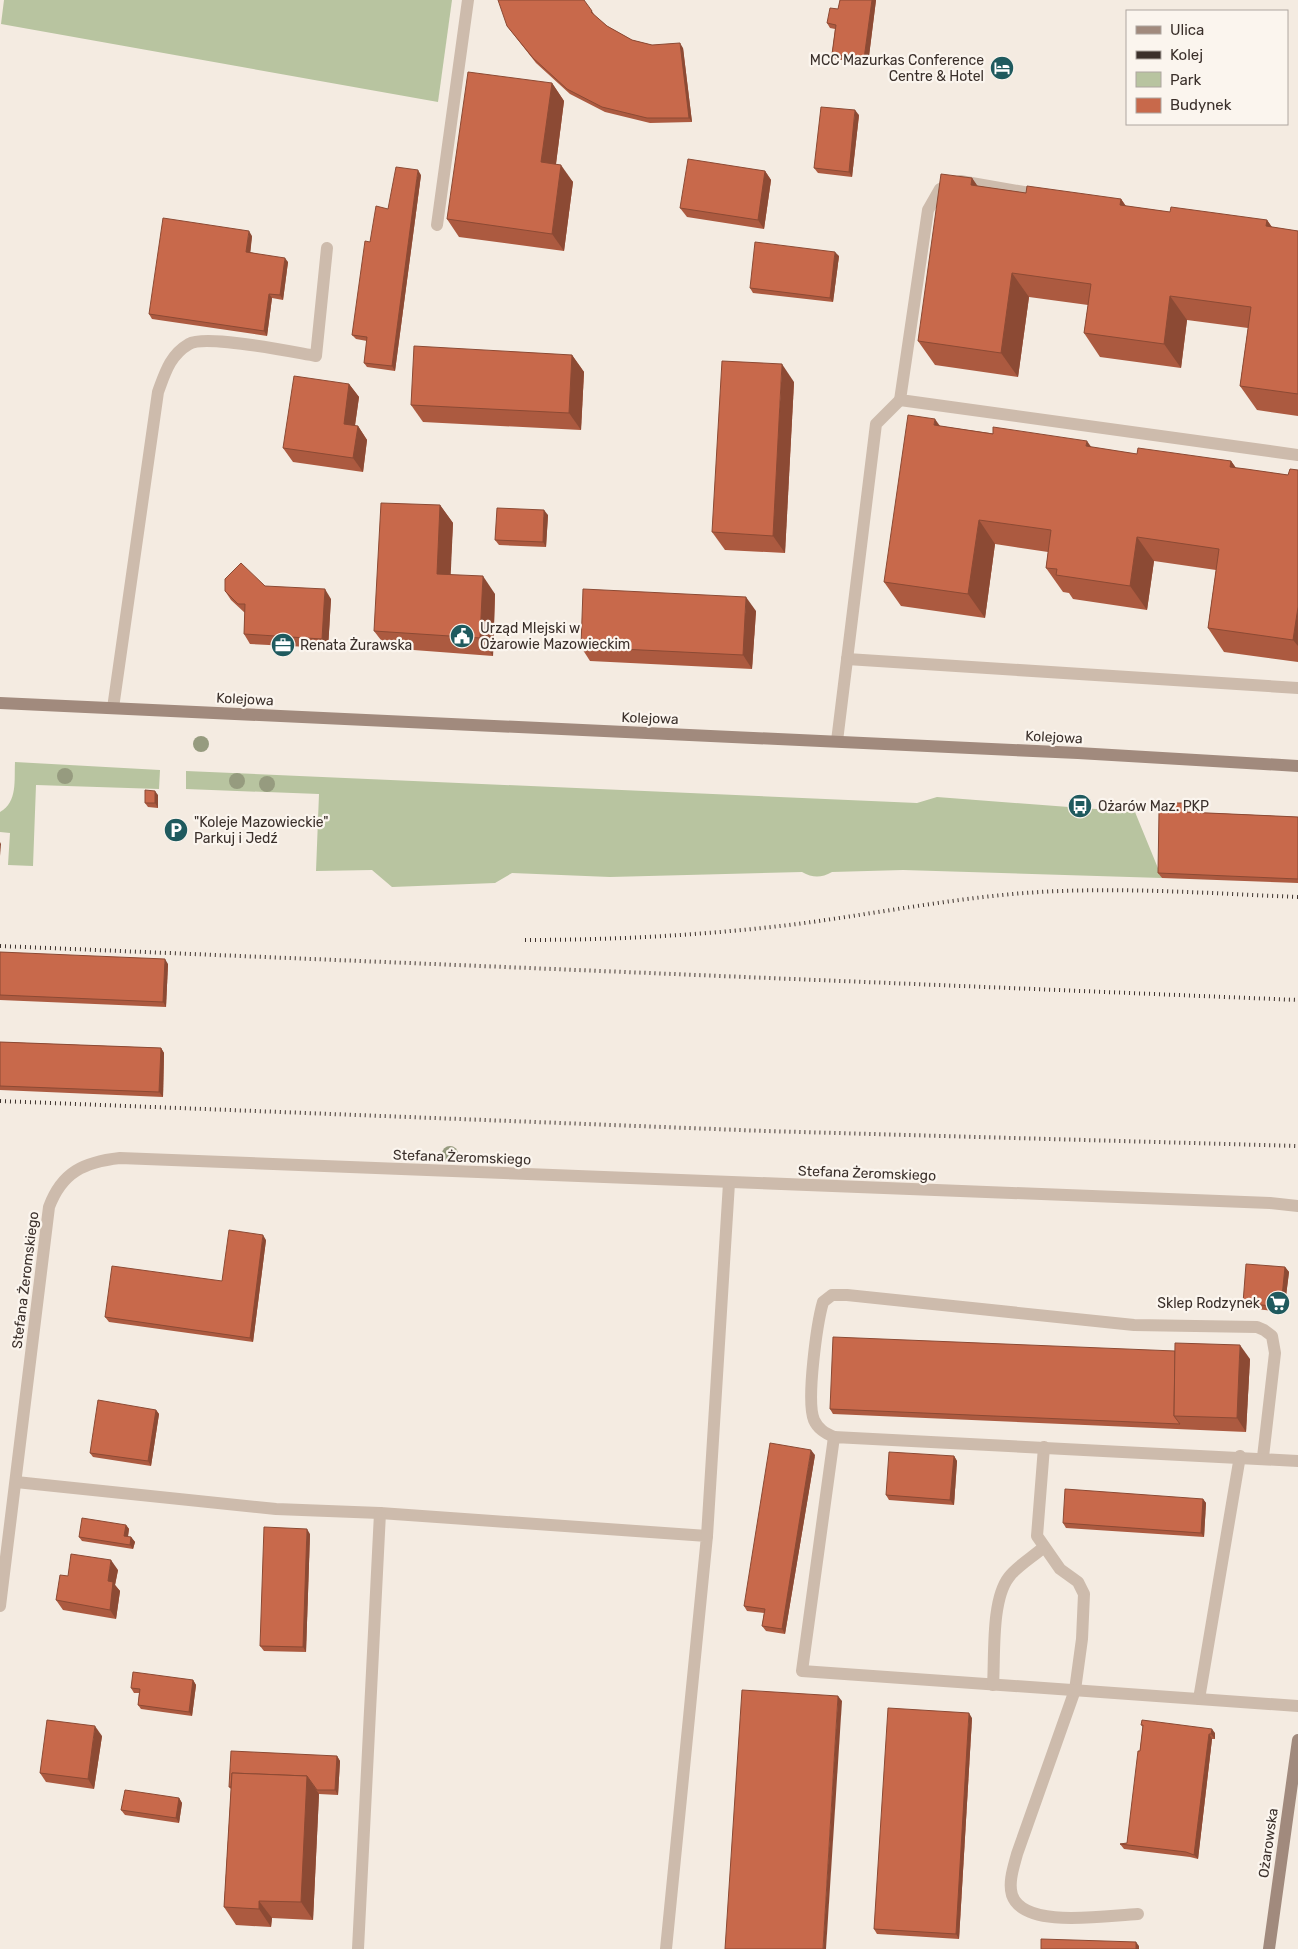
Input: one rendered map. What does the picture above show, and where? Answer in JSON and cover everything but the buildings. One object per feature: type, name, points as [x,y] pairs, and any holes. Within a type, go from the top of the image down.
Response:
[{"type":"street","points":[[437,225],[468,0]]},
{"type":"street","points":[[837,741],[876,424],[900,400],[928,210],[940,189],[960,181],[1056,197]]},
{"type":"street","points":[[114,708],[158,392],[169,362],[190,343],[210,340],[316,356],[326,248]]},
{"type":"street","points":[[900,400],[1298,454]]},
{"type":"street","points":[[847,658],[1298,688]]},
{"type":"street","name":"Kolejowa","points":[[0,703],[837,741],[1298,766]]},
{"type":"street","name":"Stefana Żeromskiego","points":[[0,1606],[49,1207],[55,1192],[61,1185],[82,1166],[100,1160],[120,1158],[1270,1203],[1298,1206]]},
{"type":"street","points":[[666,1949],[707,1536],[729,1183]]},
{"type":"street","points":[[1263,1457],[1275,1353],[1272,1336],[1257,1327],[1134,1324],[847,1295],[832,1295],[823,1302],[810,1402],[815,1422],[821,1430],[834,1437],[1298,1460]]},
{"type":"street","points":[[834,1437],[802,1671],[1298,1706]]},
{"type":"street","points":[[1044,1447],[1037,1536],[1060,1569],[1078,1582],[1084,1594],[1082,1639],[1075,1690],[1017,1854],[1011,1880],[1011,1894],[1017,1905],[1029,1914],[1048,1918],[1138,1914]]},
{"type":"street","points":[[1199,1699],[1240,1456]]},
{"type":"street","points":[[16,1482],[276,1509],[380,1513],[707,1536]]},
{"type":"street","points":[[358,1949],[380,1513]]},
{"type":"street","points":[[993,1685],[997,1612],[1002,1586],[1010,1575],[1044,1547]]},
{"type":"street","name":"Ożarowska","points":[[1268,1949],[1298,1740]]},
{"type":"green space","points":[[4,0],[452,0],[438,102],[1,24]]},
{"type":"green space","points":[[15,762],[160,770],[159,789],[36,785],[33,866],[8,865],[10,833],[0,832],[0,812],[6,808],[12,797],[15,783]]},
{"type":"green space","points":[[186,771],[917,803],[937,797],[1135,812],[1162,878],[903,870],[832,872],[817,876],[802,872],[610,877],[512,873],[495,883],[392,887],[372,870],[316,871],[319,794],[186,789]]},
{"type":"railway","points":[[525,940],[627,938],[729,931],[797,924],[976,898],[1039,892],[1113,890],[1298,897]]},
{"type":"railway","points":[[0,946],[1298,1000]]},
{"type":"railway","points":[[0,1101],[765,1131],[1298,1146]]},
{"type":"place","name":"MCC Mazurkas Conference Centre & Hotel","points":[[1002,68]]},
{"type":"place","name":"Urząd MIejski w Ożarowie Mazowieckim","points":[[462,636]]},
{"type":"place","name":"Renata Żurawska","points":[[283,645]]},
{"type":"place","name":"Ożarów Maz. PKP","points":[[1080,806]]},
{"type":"place","name":"\"Koleje Mazowieckie\" Parkuj i Jedź","points":[[176,830]]},
{"type":"place","name":"Sklep Rodzynek","points":[[1278,1303]]}]
